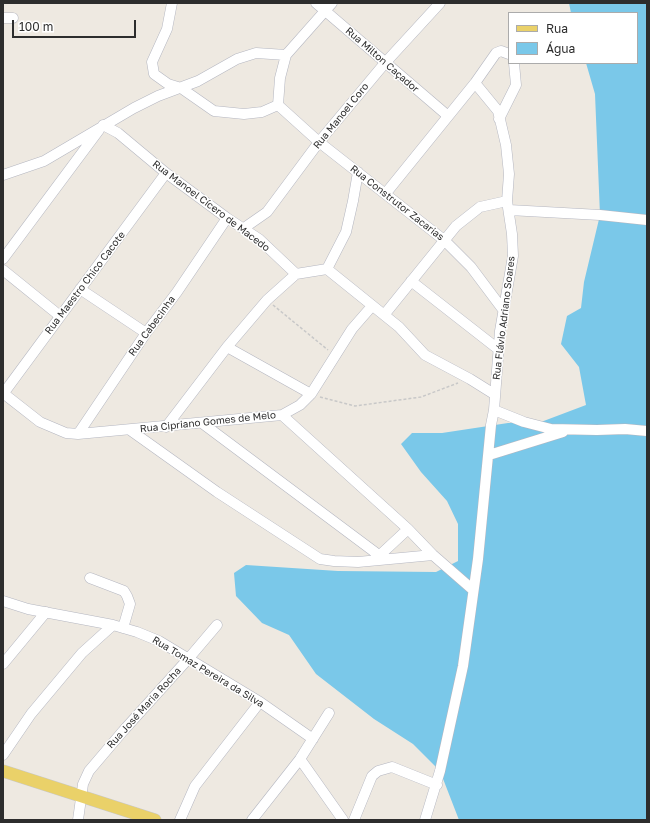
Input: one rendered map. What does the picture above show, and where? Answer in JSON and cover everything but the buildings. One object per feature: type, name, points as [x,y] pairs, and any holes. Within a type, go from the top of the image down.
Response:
[{"type":"main road","points":[[3,771],[155,820]]},
{"type":"street","points":[[172,3],[167,29],[152,62],[154,74],[168,84],[181,88],[214,111],[244,114],[262,112],[278,106],[280,78],[286,55],[332,3]]},
{"type":"street","name":"Rua Milton Caçador","points":[[316,3],[448,116]]},
{"type":"street","name":"Rua Manoel Coro","points":[[244,228],[267,212],[319,142],[385,63],[440,3]]},
{"type":"street","points":[[386,193],[475,83],[496,53],[501,51],[508,54]]},
{"type":"street","points":[[3,175],[44,161],[103,125],[158,96],[198,81],[237,59],[256,53],[286,55]]},
{"type":"street","points":[[499,118],[516,85],[514,64]]},
{"type":"street","name":"Rua Flávio Adriano Soares","points":[[426,820],[437,785],[463,666],[472,589],[478,559],[494,410],[498,349],[513,256],[508,206],[509,174],[506,146],[499,118],[493,103],[475,83]]},
{"type":"street","name":"Rua Construtor Zacarias","points":[[278,106],[319,142],[386,193],[444,240],[471,267],[504,311]]},
{"type":"street","points":[[3,257],[103,125]]},
{"type":"street","name":"Rua Manoel Cícero de Macedo","points":[[103,125],[118,133],[166,173],[227,218],[244,228],[296,274]]},
{"type":"street","points":[[327,269],[346,232],[354,201],[358,172]]},
{"type":"street","name":"Rua Maestro Chico Cacote","points":[[3,393],[166,173]]},
{"type":"street","points":[[384,315],[444,240],[464,218],[480,207],[508,206],[647,220]]},
{"type":"street","name":"Rua Cabecinha","points":[[78,434],[146,333],[177,292],[227,218]]},
{"type":"street","points":[[166,427],[227,347],[267,300],[296,274],[327,269],[407,334],[425,355],[470,379],[494,394]]},
{"type":"street","points":[[3,270],[60,316]]},
{"type":"street","points":[[410,281],[498,349]]},
{"type":"street","points":[[80,289],[146,333]]},
{"type":"street","name":"Rua Cipriano Gomes de Melo","points":[[3,393],[40,422],[61,432],[78,434],[166,427],[282,414],[300,405],[311,394],[352,329],[372,306]]},
{"type":"street","points":[[227,347],[311,394]]},
{"type":"street","points":[[494,410],[524,422],[551,429],[625,429],[647,431]]},
{"type":"street","points":[[282,414],[408,529],[433,555],[472,589]]},
{"type":"street","points":[[202,423],[381,558]]},
{"type":"street","points":[[130,430],[217,492],[320,559],[334,562],[433,555]]},
{"type":"street","points":[[489,455],[567,430]]},
{"type":"street","points":[[381,558],[408,529]]},
{"type":"street","points":[[3,755],[31,714],[82,653],[118,627],[130,604],[128,596],[124,591],[90,578]]},
{"type":"street","name":"Rua Tomaz Pereira da Silva","points":[[3,601],[8,604],[118,627],[159,641],[260,702],[313,739]]},
{"type":"street","points":[[3,664],[46,612]]},
{"type":"street","name":"Rua José Maria Rocha","points":[[78,820],[83,784],[90,771],[217,624]]},
{"type":"street","points":[[180,820],[195,786],[260,702]]},
{"type":"street","points":[[252,820],[300,759],[329,713]]},
{"type":"street","points":[[300,759],[343,820]]},
{"type":"street","points":[[354,820],[372,776],[382,769],[392,767],[437,785]]},
{"type":"path","points":[[267,300],[335,355]]},
{"type":"path","points":[[311,394],[355,406],[421,397],[470,379]]},
{"type":"water","points":[[569,3],[647,3],[647,820],[459,820],[440,771],[413,744],[374,719],[316,674],[289,635],[262,623],[236,596],[234,573],[246,565],[338,571],[436,572],[458,561],[458,524],[447,501],[421,472],[401,444],[412,433],[442,433],[508,423],[541,422],[586,405],[579,367],[561,344],[567,316],[581,308],[584,282],[600,215],[595,94],[586,64],[638,64],[638,12],[571,12]]}]
